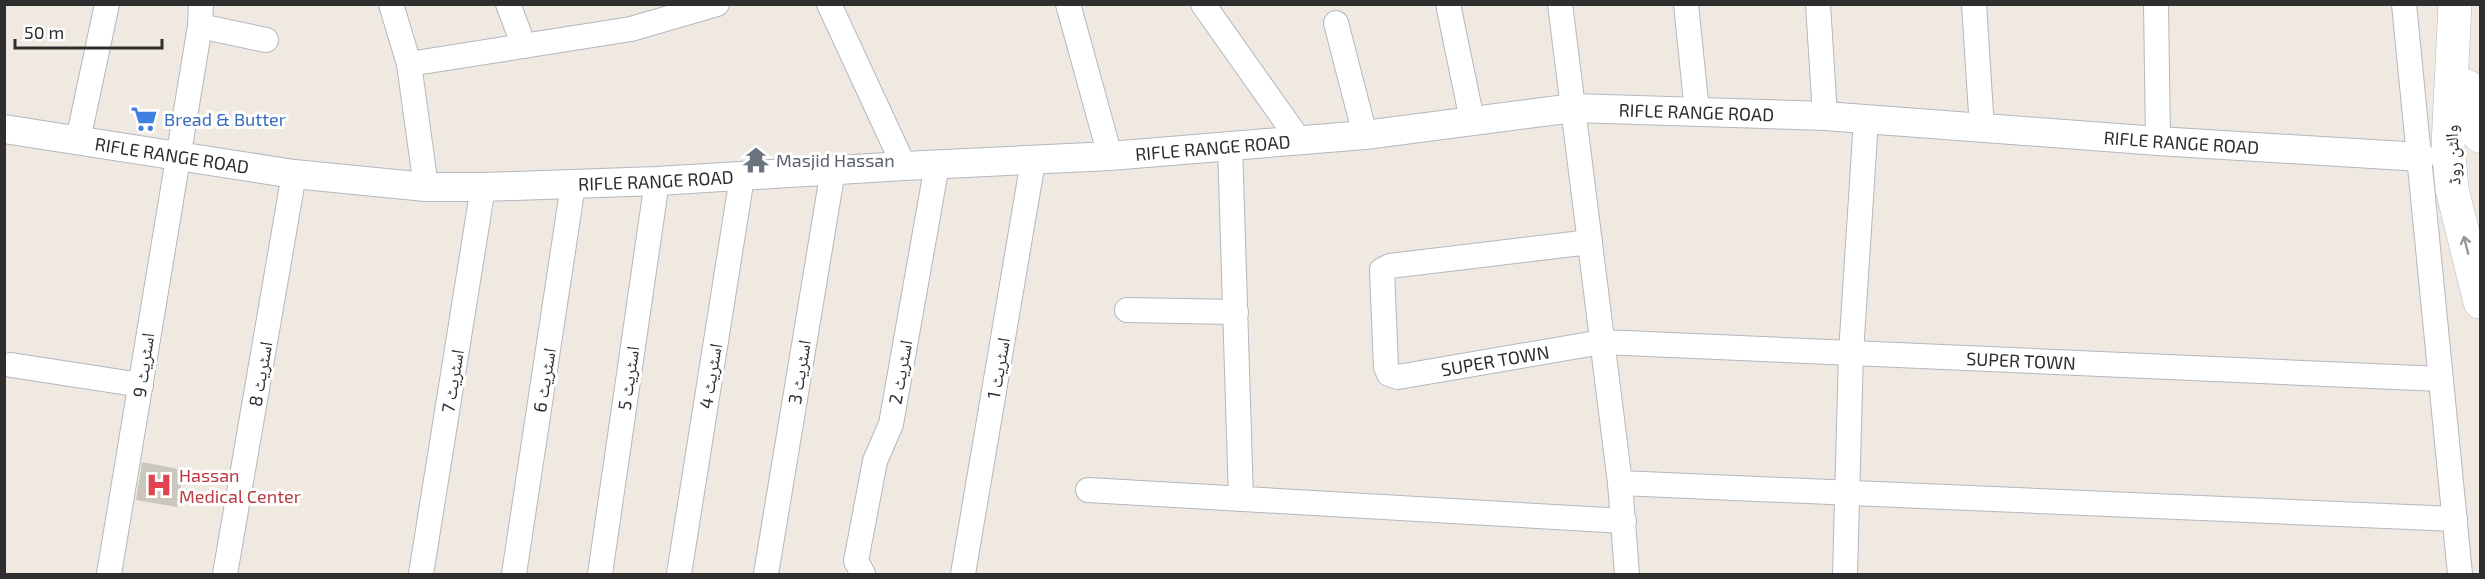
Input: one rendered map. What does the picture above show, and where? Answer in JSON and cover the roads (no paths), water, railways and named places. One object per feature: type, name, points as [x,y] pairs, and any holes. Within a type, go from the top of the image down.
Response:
[{"type":"main road","points":[[2456,4],[2472,129],[2481,136]]},
{"type":"main road","name":"والٹن روڈ","points":[[2456,4],[2449,156],[2452,189],[2481,302]]},
{"type":"street","points":[[78,140],[107,4]]},
{"type":"street","points":[[391,4],[409,64],[426,187]]},
{"type":"street","points":[[508,4],[524,46]]},
{"type":"street","points":[[409,64],[632,30],[717,4]]},
{"type":"street","points":[[829,4],[904,166]]},
{"type":"street","points":[[1068,4],[1110,156]]},
{"type":"street","points":[[1203,4],[1299,140]]},
{"type":"street","points":[[1448,4],[1472,120]]},
{"type":"street","points":[[1560,4],[1620,483],[1627,574]]},
{"type":"street","points":[[1686,4],[1697,112]]},
{"type":"street","points":[[1818,4],[1825,116]]},
{"type":"street","points":[[1974,4],[1982,129]]},
{"type":"street","points":[[2156,4],[2158,141]]},
{"type":"street","points":[[2404,4],[2421,157],[2460,574]]},
{"type":"street","points":[[201,15],[266,40]]},
{"type":"street","name":"اسٹریٹ 9","points":[[109,574],[201,15]]},
{"type":"street","points":[[1336,23],[1365,135]]},
{"type":"street","name":"RIFLE RANGE ROAD","points":[[4,129],[294,174],[426,187],[657,181],[1110,156],[1365,135],[1574,108],[1825,116],[1982,129],[2421,157]]},
{"type":"street","points":[[1845,574],[1851,353],[1866,120]]},
{"type":"street","points":[[1230,145],[1241,499]]},
{"type":"street","name":"اسٹریٹ 1","points":[[963,574],[1033,160]]},
{"type":"street","name":"اسٹریٹ 2","points":[[863,574],[856,561],[875,461],[891,424],[937,165]]},
{"type":"street","name":"اسٹریٹ 3","points":[[766,574],[832,170]]},
{"type":"street","name":"اسٹریٹ 8","points":[[225,574],[294,174]]},
{"type":"street","name":"اسٹریٹ 4","points":[[679,574],[742,177]]},
{"type":"street","name":"اسٹریٹ 5","points":[[600,574],[657,181]]},
{"type":"street","name":"اسٹریٹ 6","points":[[514,574],[573,184]]},
{"type":"street","name":"اسٹریٹ 7","points":[[421,574],[483,187]]},
{"type":"street","name":"SUPER TOWN","points":[[1590,242],[1390,266],[1382,270],[1386,367],[1389,374],[1398,377],[1602,342],[2440,379]]},
{"type":"street","points":[[1127,310],[1236,312]]},
{"type":"street","points":[[11,365],[141,385]]},
{"type":"street","points":[[1620,483],[2455,519]]},
{"type":"street","points":[[1088,490],[1624,521]]},
{"type":"place","name":"Bread & Butter","points":[[144,119]]},
{"type":"place","name":"Masjid Hassan","points":[[756,160]]},
{"type":"place","name":"Hassan Medical Center","points":[[159,485]]}]
